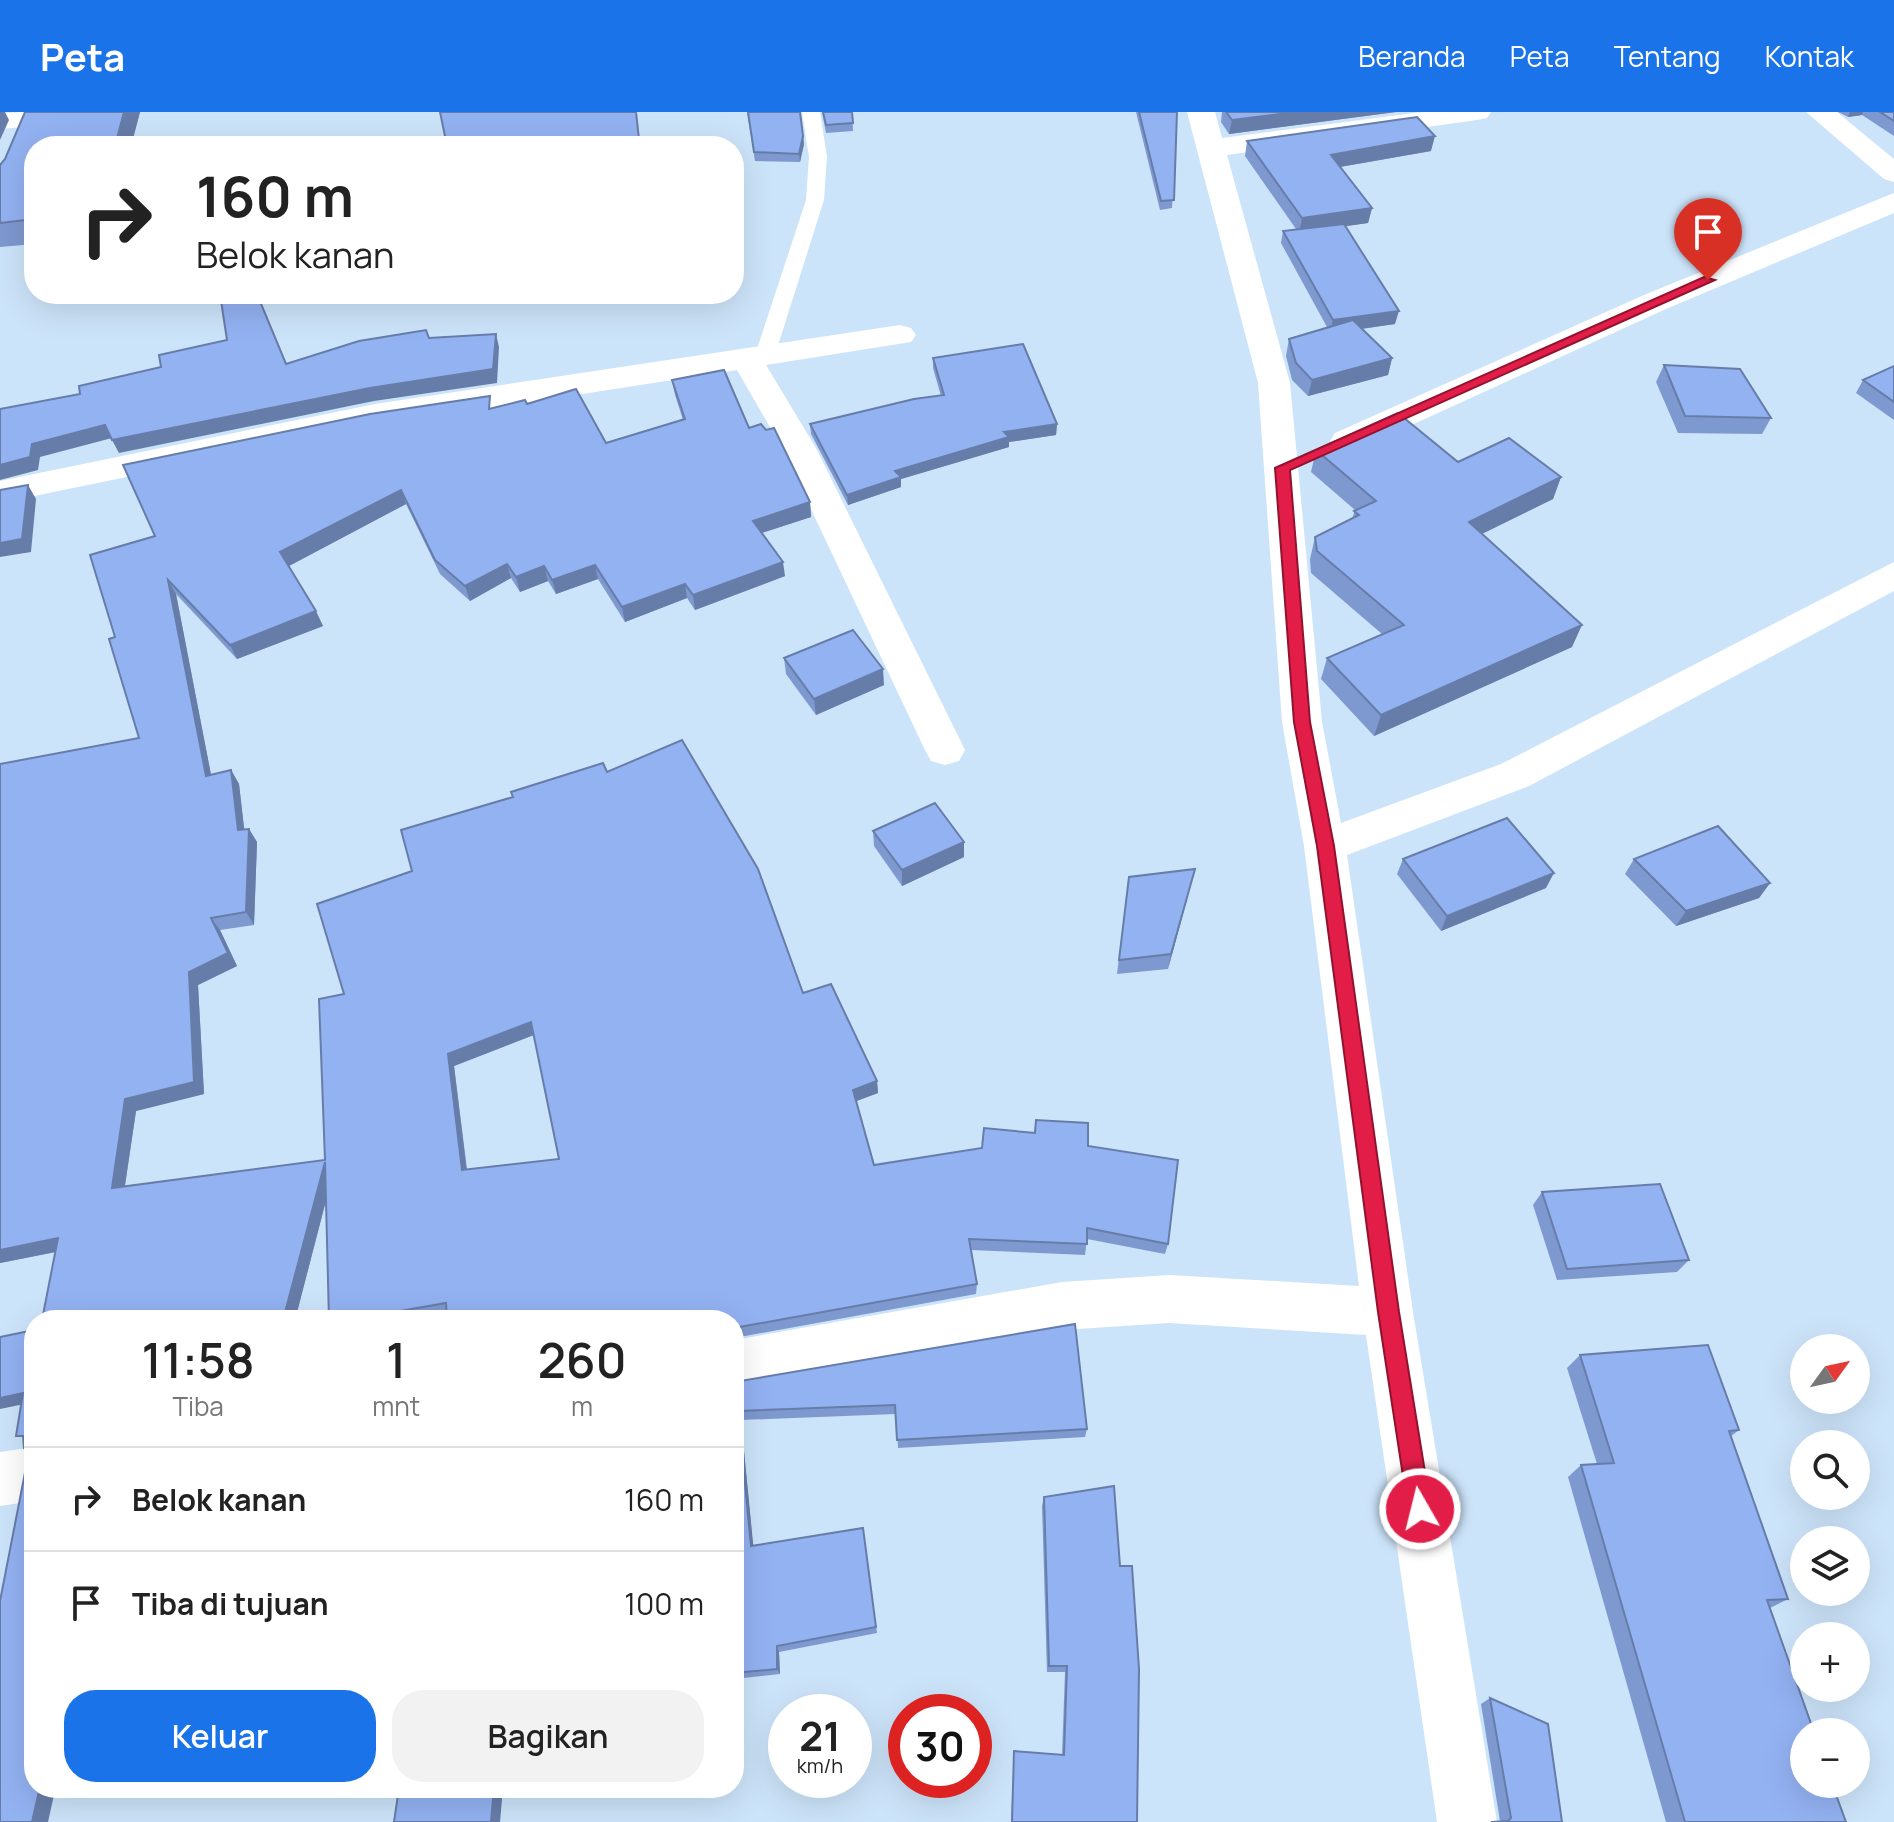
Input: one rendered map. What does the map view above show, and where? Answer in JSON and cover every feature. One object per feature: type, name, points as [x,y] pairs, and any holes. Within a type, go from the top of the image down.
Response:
[{"type":"street","points":[[1467,1822],[1388,1312],[1325,846],[1302,722],[1307,458],[1274,383],[1206,130],[1300,139],[1477,112]]},
{"type":"street","points":[[1820,112],[1894,173]]},
{"type":"street","points":[[1307,458],[1655,302],[1894,202]]},
{"type":"street","points":[[0,492],[269,434],[900,335]]},
{"type":"street","points":[[755,357],[945,750]]},
{"type":"street","points":[[1325,846],[1515,775],[1894,575]]},
{"type":"street","points":[[744,1363],[1062,1306],[1169,1299],[1388,1312]]},
{"type":"street","points":[[0,1479],[24,1475]]},
{"type":"lane","points":[[755,357],[815,200],[818,157],[811,112]]},
{"type":"building","points":[[25,112],[124,112],[118,136],[24,136],[24,220],[0,223],[0,165]]},
{"type":"building","points":[[440,112],[636,112],[639,136],[445,136]]},
{"type":"building","points":[[748,112],[800,112],[803,136],[799,154],[754,152]]},
{"type":"building","points":[[823,112],[852,112],[853,123],[826,125]]},
{"type":"building","points":[[1139,112],[1177,112],[1174,200],[1161,201]]},
{"type":"building","points":[[1226,112],[1296,112],[1232,120]]},
{"type":"building","points":[[1880,112],[1894,112],[1894,121]]},
{"type":"building","points":[[1417,117],[1435,136],[1331,155],[1372,208],[1302,218],[1247,141]]},
{"type":"building","points":[[1344,224],[1399,311],[1333,320],[1283,231]]},
{"type":"building","points":[[222,304],[261,304],[286,364],[359,341],[426,330],[429,338],[496,334],[493,369],[370,388],[112,440],[105,425],[32,444],[30,457],[0,465],[0,409],[80,394],[79,386],[161,367],[159,355],[227,340]]},
{"type":"building","points":[[1353,320],[1392,358],[1312,380],[1296,363],[1289,339]]},
{"type":"building","points":[[1023,344],[1057,424],[1004,432],[1009,437],[895,471],[901,477],[847,495],[810,424],[914,399],[944,395],[933,358]]},
{"type":"building","points":[[1664,365],[1740,369],[1771,418],[1685,416]]},
{"type":"building","points":[[1894,366],[1894,402],[1863,380]]},
{"type":"building","points":[[724,370],[749,428],[761,424],[766,430],[774,428],[810,502],[753,521],[783,562],[693,595],[685,584],[622,607],[595,565],[552,580],[544,566],[516,577],[507,564],[465,586],[435,560],[401,490],[280,552],[316,611],[230,645],[168,580],[206,776],[231,770],[238,830],[249,829],[246,912],[211,918],[228,953],[189,972],[194,1082],[125,1099],[112,1188],[325,1160],[319,999],[344,994],[317,904],[412,871],[401,830],[513,797],[511,792],[603,763],[607,772],[682,740],[758,869],[803,993],[831,984],[877,1081],[853,1090],[874,1165],[982,1148],[984,1128],[1035,1133],[1036,1120],[1088,1123],[1088,1146],[1178,1160],[1168,1244],[1087,1228],[1087,1244],[969,1239],[977,1284],[744,1326],[744,1310],[446,1310],[446,1303],[406,1310],[329,1310],[325,1162],[286,1310],[44,1310],[58,1238],[0,1250],[0,764],[139,738],[109,639],[115,637],[90,555],[155,536],[123,465],[370,414],[490,396],[489,409],[525,400],[527,404],[576,389],[606,443],[685,419],[672,380]],"holes":[[[531,1022],[559,1159],[462,1170],[448,1054]]]},
{"type":"building","points":[[1398,413],[1458,462],[1509,438],[1561,477],[1469,522],[1582,625],[1381,715],[1327,658],[1404,625],[1317,551],[1315,537],[1359,515],[1354,511],[1376,501],[1316,450]]},
{"type":"building","points":[[28,485],[22,539],[0,543],[0,490]]},
{"type":"building","points":[[853,630],[883,669],[814,699],[784,658]]},
{"type":"building","points":[[935,803],[964,842],[902,870],[873,831]]},
{"type":"building","points":[[1507,818],[1554,873],[1447,916],[1403,859]]},
{"type":"building","points":[[1718,826],[1770,883],[1686,911],[1634,859]]},
{"type":"building","points":[[1195,869],[1171,954],[1119,960],[1129,877]]},
{"type":"building","points":[[1660,1184],[1689,1260],[1567,1269],[1542,1192]]},
{"type":"building","points":[[1075,1324],[1087,1429],[897,1440],[895,1405],[744,1411],[744,1380]]},
{"type":"building","points":[[24,1332],[24,1448],[23,1436],[16,1436],[23,1393],[0,1398],[0,1337]]},
{"type":"building","points":[[1708,1345],[1739,1430],[1729,1431],[1788,1599],[1767,1600],[1790,1665],[1790,1702],[1803,1702],[1809,1718],[1790,1718],[1790,1798],[1837,1798],[1846,1822],[1685,1822],[1581,1465],[1614,1463],[1580,1355]]},
{"type":"building","points":[[744,1473],[751,1546],[863,1528],[876,1627],[777,1646],[777,1669],[744,1672]]},
{"type":"building","points":[[24,1478],[24,1798],[37,1798],[32,1822],[0,1822],[0,1601]]},
{"type":"building","points":[[1114,1486],[1120,1566],[1132,1566],[1139,1669],[1137,1822],[1012,1822],[1014,1751],[1064,1755],[1067,1666],[1049,1666],[1044,1497]]},
{"type":"building","points":[[1490,1698],[1548,1724],[1562,1822],[1491,1822],[1511,1818]]},
{"type":"building","points":[[398,1798],[493,1798],[491,1822],[394,1822]]},
{"type":"route","points":[[1420,1509],[1388,1312],[1325,846],[1302,722],[1282,468],[1708,280]]}]
